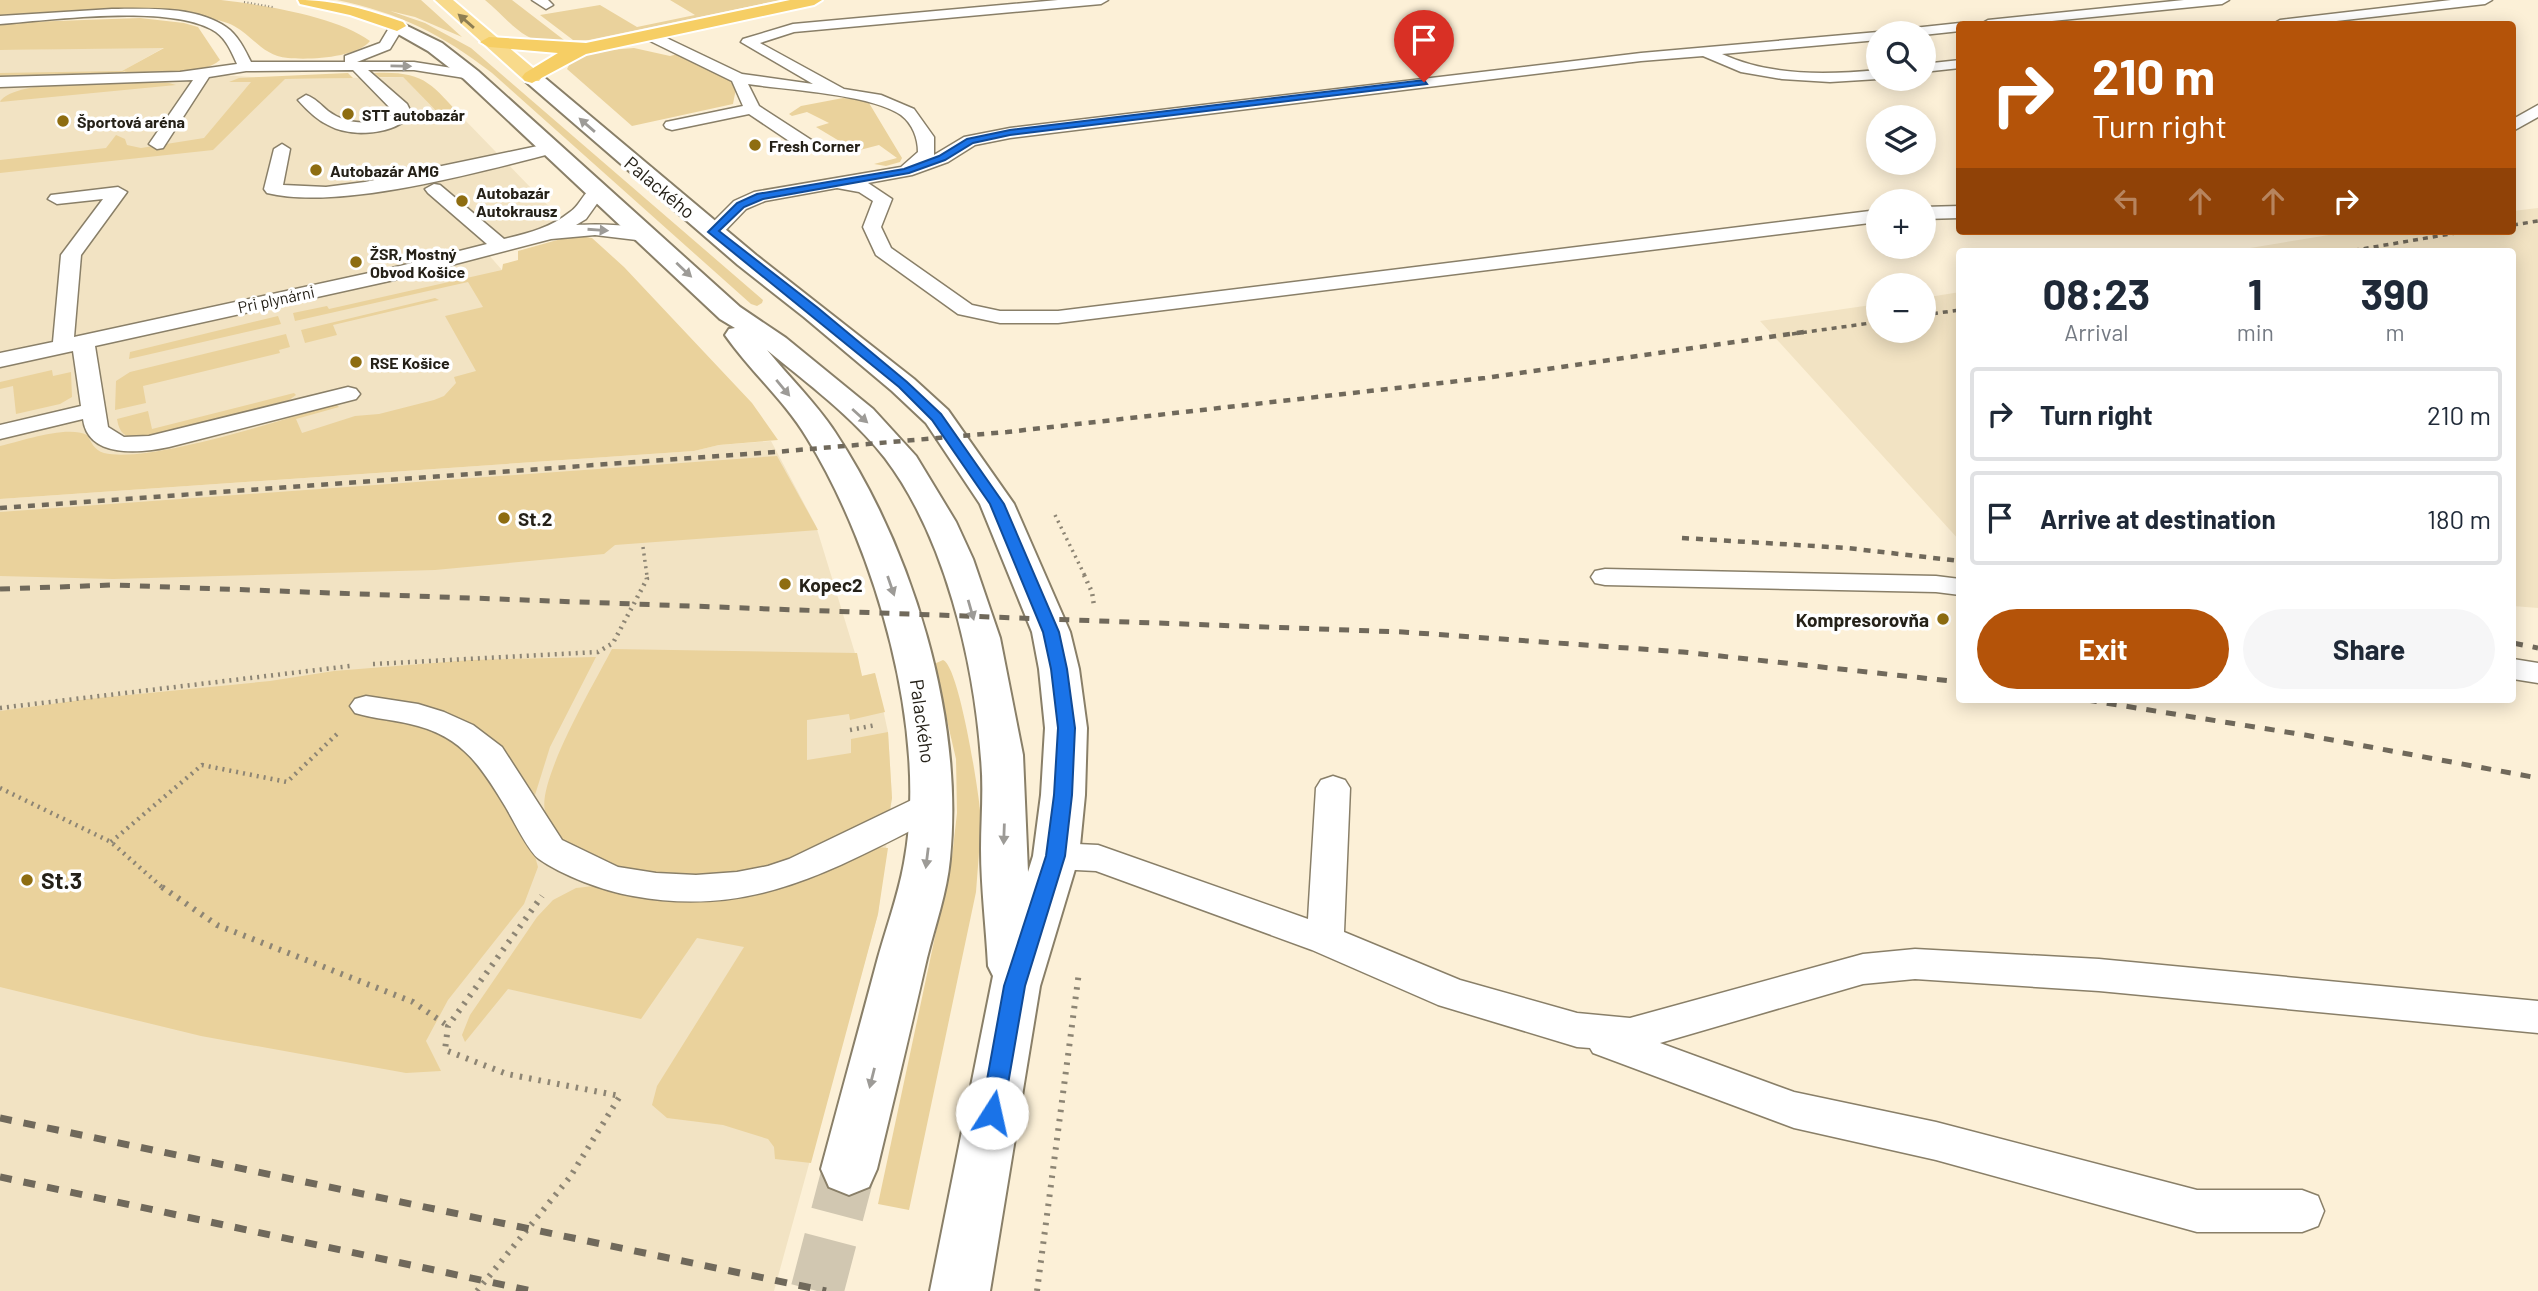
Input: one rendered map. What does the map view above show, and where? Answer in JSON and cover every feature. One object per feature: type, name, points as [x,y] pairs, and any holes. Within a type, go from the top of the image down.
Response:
[{"type":"highway","points":[[306,0],[355,11],[397,26]]},
{"type":"highway","points":[[532,77],[567,54],[598,45],[814,0]]},
{"type":"highway","points":[[489,42],[531,47],[598,45]]},
{"type":"main road","points":[[443,0],[532,77]]},
{"type":"street","name":"Palackého","points":[[397,26],[435,47],[471,75],[730,313],[766,333],[876,430],[899,455],[935,512],[967,596],[992,684],[1005,801],[1003,858],[1015,986]]},
{"type":"street","name":"Palackého","points":[[532,77],[713,232],[903,385],[937,417],[997,504],[1051,632],[1059,669],[1066,728],[1063,795],[1056,856],[1015,986],[960,1291]]},
{"type":"street","name":"Palackého","points":[[730,313],[741,340],[821,434],[865,517],[891,586],[915,664],[928,737],[932,805],[927,863],[849,1169]]},
{"type":"lane","points":[[793,28],[1101,0]]},
{"type":"lane","points":[[2017,21],[2222,0]]},
{"type":"lane","points":[[2306,21],[2485,0]]},
{"type":"lane","points":[[840,93],[748,42],[864,7]]},
{"type":"lane","points":[[0,20],[96,14],[188,18],[211,24],[225,33],[246,67]]},
{"type":"lane","points":[[309,66],[346,60],[380,49],[393,41],[397,26]]},
{"type":"lane","points":[[1936,30],[1956,27]]},
{"type":"lane","points":[[649,35],[738,78],[875,98],[908,112],[926,137],[926,154],[906,171]]},
{"type":"lane","points":[[713,232],[733,211],[751,200],[906,171],[942,158],[970,141],[1010,132],[1703,52],[1866,37]]},
{"type":"lane","points":[[1703,52],[1749,70],[1840,76],[1866,75]]},
{"type":"lane","points":[[1936,67],[1956,64]]},
{"type":"lane","points":[[0,82],[204,74],[246,67],[309,66],[430,68],[471,75]]},
{"type":"lane","points":[[306,100],[335,123],[346,126],[379,124],[400,118],[404,114],[401,107],[365,78],[360,71],[362,66]]},
{"type":"lane","points":[[157,144],[204,74]]},
{"type":"lane","points":[[738,78],[752,108],[810,147]]},
{"type":"lane","points":[[672,125],[752,108]]},
{"type":"lane","points":[[2516,125],[2538,110]]},
{"type":"lane","points":[[2516,128],[2538,132]]},
{"type":"lane","points":[[282,149],[273,189],[298,193],[369,186],[552,148]]},
{"type":"lane","points":[[833,162],[844,172],[835,184]]},
{"type":"lane","points":[[835,184],[863,187],[883,199],[872,228],[883,251],[965,310],[1000,317],[1058,317],[1866,217]]},
{"type":"lane","points":[[433,189],[501,246]]},
{"type":"lane","name":"Pri plynárni","points":[[550,233],[579,215],[597,191]]},
{"type":"lane","points":[[57,199],[118,192],[71,255],[63,336],[74,343],[96,429],[103,437],[118,445],[139,446],[226,427],[348,394]]},
{"type":"lane","points":[[1936,213],[1956,212]]},
{"type":"lane","name":"Pri plynárni","points":[[0,360],[394,274],[550,233],[595,229],[645,235]]},
{"type":"lane","points":[[0,432],[92,410]]},
{"type":"lane","points":[[1605,577],[1956,586]]},
{"type":"lane","points":[[2516,669],[2538,673]]},
{"type":"lane","points":[[366,706],[413,713],[451,724],[477,742],[489,755],[550,849],[611,879],[656,887],[696,889],[737,886],[771,879],[802,868],[932,805]]},
{"type":"lane","points":[[1325,940],[1333,788]]},
{"type":"lane","points":[[1056,856],[1098,858],[1325,940],[1452,994],[1577,1030],[1794,1110],[1936,1141],[2197,1211],[2302,1212]]},
{"type":"lane","points":[[1577,1030],[1630,1035],[1863,969],[1915,964],[2099,975],[2538,1017]]},
{"type":"path","points":[[0,708],[350,666],[485,656],[598,652],[613,643],[646,579],[643,547]]},
{"type":"path","points":[[111,842],[202,765],[287,782],[366,706]]},
{"type":"path","points":[[0,788],[46,808],[111,842],[173,897],[217,926],[413,1002],[448,1026]]},
{"type":"path","points":[[477,1291],[570,1177],[620,1096],[490,1069],[444,1050],[448,1026],[543,895],[577,863]]},
{"type":"shaded area","points":[[0,0],[221,0],[319,18],[356,32],[370,41],[363,47],[343,54],[308,59],[288,58],[265,50],[231,25],[186,13],[106,9],[0,17]]},
{"type":"shaded area","points":[[337,0],[421,0],[462,37],[415,17],[390,11],[425,23],[471,48],[763,300],[762,303],[757,306],[751,304],[474,59],[419,27],[380,11]]},
{"type":"shaded area","points":[[485,0],[512,0],[564,40],[551,43],[530,38]]},
{"type":"shaded area","points":[[670,0],[781,0],[589,40],[573,40],[540,15],[600,5],[637,27],[695,15]]},
{"type":"shaded area","points":[[140,18],[198,27],[220,60],[187,72],[121,74],[126,71],[114,75],[0,76],[0,73],[122,71],[164,48],[0,50],[0,23]]},
{"type":"shaded area","points":[[165,47],[108,79],[204,74],[285,79],[403,77],[446,121],[463,118],[562,220],[546,228],[480,245],[502,270],[596,402],[0,475],[0,50]]},
{"type":"shaded area","points":[[634,48],[670,56],[686,52],[738,78],[733,104],[632,126],[567,69],[571,61],[598,51]]},
{"type":"shaded area","points":[[348,73],[353,78],[285,79],[213,150],[0,173],[0,160],[106,148],[116,135],[125,139],[127,145],[141,148],[204,138],[251,82],[229,82],[239,78]]},
{"type":"shaded area","points":[[374,73],[416,77],[434,88],[463,118],[446,121],[403,77],[379,77]]},
{"type":"shaded area","points":[[51,85],[176,85],[0,102],[10,94],[28,88]]},
{"type":"shaded area","points":[[843,98],[869,103],[902,158],[900,162],[886,166],[874,164],[897,158],[879,145],[856,151],[816,127],[829,123],[807,112],[792,116],[789,114],[801,106]]},
{"type":"shaded area","points":[[2538,208],[2538,608],[2516,606],[2516,248],[2250,248],[2329,235],[2516,235],[2516,211]]},
{"type":"shaded area","points":[[575,235],[592,238],[624,267],[752,403],[778,440],[719,445],[694,451],[0,499],[0,446],[32,438],[78,432],[87,435],[101,452],[125,455],[218,438],[336,404],[339,407],[296,419],[302,433],[355,416],[379,414],[444,396],[456,383],[454,377],[476,371],[445,316],[483,307],[468,282],[295,321],[293,313],[327,306],[329,309],[502,270],[503,264],[518,260],[518,251]]},
{"type":"shaded area","points":[[1956,293],[1956,537],[1760,321],[1866,306],[1866,343],[1936,343],[1936,296]]},
{"type":"shaded area","points":[[435,298],[439,300],[333,325],[337,335],[305,343],[301,330]]},
{"type":"shaded area","points":[[278,316],[281,324],[129,359],[130,352]]},
{"type":"shaded area","points":[[286,334],[290,347],[279,350],[280,353],[143,386],[146,403],[115,410],[116,381],[130,372]]},
{"type":"shaded area","points":[[52,370],[53,376],[71,372],[72,397],[60,404],[16,414],[13,386],[0,389],[0,382]]},
{"type":"shaded area","points":[[294,393],[296,395],[289,400],[138,437],[122,433],[117,419],[148,411],[152,429]]},
{"type":"shaded area","points":[[771,441],[816,526],[862,676],[875,673],[888,732],[892,798],[878,914],[774,1291],[0,1291],[0,499],[694,451],[719,445]]},
{"type":"shaded area","points":[[777,456],[818,530],[615,545],[604,554],[435,570],[113,579],[0,576],[0,512]]},
{"type":"shaded area","points":[[612,649],[857,653],[862,676],[875,673],[885,712],[850,720],[849,714],[807,720],[807,760],[851,753],[851,739],[888,732],[892,798],[890,809],[879,817],[770,867],[717,875],[714,884],[643,873],[617,866],[570,845],[554,830],[545,811],[545,796],[558,754]]},
{"type":"shaded area","points":[[596,657],[550,747],[535,795],[504,753],[489,738],[456,717],[436,709],[385,698],[371,713],[449,733],[480,758],[528,831],[538,867],[524,904],[448,1000],[426,1041],[441,1071],[406,1073],[201,1036],[0,987],[0,711],[88,699],[270,681],[334,671],[471,660]]},
{"type":"shaded area","points":[[943,660],[955,683],[972,754],[980,810],[979,851],[976,892],[909,1210],[878,1204],[952,857],[957,813],[956,759],[934,664]]},
{"type":"shaded area","points":[[877,847],[888,848],[878,914],[811,1163],[775,1159],[774,1147],[768,1139],[723,1125],[667,1118],[652,1105],[657,1086],[744,947],[697,938],[641,1019],[508,989],[465,1042],[462,1035],[470,1015],[537,917],[553,900],[576,888],[594,886],[659,900],[730,898]]},
{"type":"tunnel","points":[[817,1291],[849,1169]]},
{"type":"railway","points":[[2516,225],[2538,221]]},
{"type":"railway","points":[[2368,248],[2444,235]]},
{"type":"railway","points":[[1936,313],[1956,311]]},
{"type":"railway","points":[[1792,334],[1866,324]]},
{"type":"railway","points":[[0,508],[775,452],[1007,432],[1485,378],[1804,332]]},
{"type":"railway","points":[[1682,538],[1847,548],[1956,561]]},
{"type":"railway","points":[[0,589],[113,585],[1403,632],[1683,652],[1956,682]]},
{"type":"railway","points":[[2516,644],[2538,648]]},
{"type":"railway","points":[[2106,703],[2305,735],[2538,778]]},
{"type":"railway","points":[[0,1118],[826,1291]]},
{"type":"railway","points":[[0,1177],[532,1291]]},
{"type":"place","name":"STT autobazár","points":[[348,114]]},
{"type":"place","name":"Športová aréna","points":[[63,121]]},
{"type":"place","name":"Fresh Corner","points":[[755,145]]},
{"type":"place","name":"Autobazár AMG","points":[[316,170]]},
{"type":"place","name":"Autobazár Autokrausz","points":[[462,201]]},
{"type":"place","name":"ŽSR, Mostný Obvod Košice","points":[[356,262]]},
{"type":"place","name":"RSE Košice","points":[[356,362]]},
{"type":"place","name":"St.2","points":[[504,518]]},
{"type":"place","name":"Kopec2","points":[[785,584]]},
{"type":"place","name":"Kompresorovňa","points":[[1943,619]]},
{"type":"place","name":"St.3","points":[[27,880]]},
{"type":"route","points":[[992,1113],[1015,986],[1056,856],[1063,795],[1066,728],[1059,669],[1051,632],[997,504],[937,417],[814,311],[713,232],[740,205],[751,200],[906,171],[942,158],[970,141],[1010,132],[1424,82]]}]
